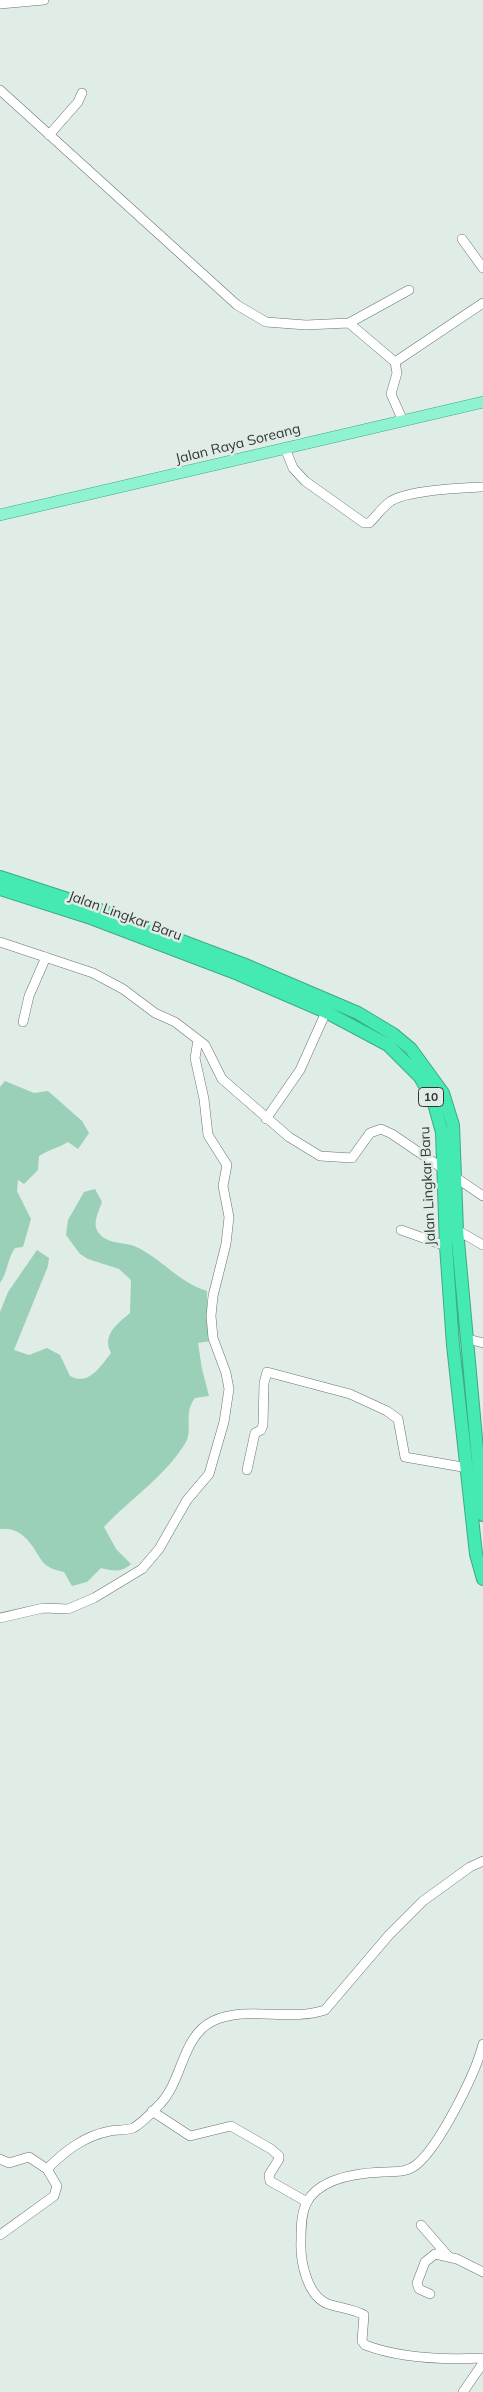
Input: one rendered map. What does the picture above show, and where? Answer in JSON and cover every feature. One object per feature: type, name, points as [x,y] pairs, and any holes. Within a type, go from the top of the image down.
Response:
[{"type":"highway","name":"Jalan Lingkar Baru","points":[[0,877],[92,907],[243,964],[358,1013],[393,1034],[411,1050],[442,1093],[453,1125],[457,1230],[483,1515]]},
{"type":"highway","name":"Jalan Lingkar Baru","points":[[0,889],[105,924],[238,974],[326,1012],[388,1045],[420,1077],[433,1100],[444,1144],[446,1246],[453,1345],[476,1554],[483,1579]]},
{"type":"main road","name":"Jalan Raya Soreang","points":[[2,512],[483,402]]},
{"type":"street","points":[[0,4],[44,0]]},
{"type":"street","points":[[0,90],[237,305],[260,320],[306,325],[349,323],[409,290]]},
{"type":"street","points":[[49,135],[78,102],[82,93]]},
{"type":"street","points":[[462,239],[483,268]]},
{"type":"street","points":[[395,362],[483,303]]},
{"type":"street","points":[[349,323],[395,362],[398,373],[391,394],[403,421]]},
{"type":"street","points":[[285,448],[293,468],[305,481],[364,523],[369,524],[380,510],[393,500],[410,495],[483,487]]},
{"type":"street","points":[[0,942],[93,973],[108,981],[154,1013],[175,1022],[208,1049],[222,1079],[266,1119],[289,1137],[320,1156],[352,1158],[370,1133],[381,1129],[392,1134],[444,1168],[483,1196]]},
{"type":"street","points":[[23,1022],[29,996],[46,957]]},
{"type":"street","points":[[266,1119],[300,1070],[326,1012]]},
{"type":"street","points":[[0,1618],[43,1608],[68,1609],[94,1598],[142,1569],[159,1550],[187,1500],[206,1478],[214,1459],[229,1389],[226,1373],[213,1338],[212,1305],[226,1244],[229,1217],[223,1186],[226,1165],[208,1135],[204,1098],[195,1058],[198,1040]]},
{"type":"street","points":[[402,1230],[446,1246]]},
{"type":"street","points":[[457,1230],[483,1245]]},
{"type":"street","points":[[468,1339],[483,1343]]},
{"type":"street","points":[[247,1470],[255,1433],[261,1430],[263,1425],[264,1383],[267,1372],[364,1400],[398,1419],[404,1457],[468,1468]]},
{"type":"street","points":[[47,2169],[64,2152],[81,2141],[112,2130],[132,2129],[162,2101],[183,2063],[193,2038],[199,2030],[213,2021],[228,2017],[272,2014],[305,2015],[325,2010],[389,1935],[423,1901],[483,1861]]},
{"type":"street","points":[[483,2044],[479,2060],[468,2085],[420,2162],[405,2171],[349,2176],[318,2190],[307,2202],[302,2219],[301,2243],[302,2256],[309,2282],[315,2295],[323,2301],[364,2315],[364,2344],[393,2354],[456,2360],[483,2358]]},
{"type":"street","points":[[152,2111],[190,2136],[223,2127],[236,2128],[271,2149],[279,2156],[269,2175],[270,2181],[307,2202]]},
{"type":"street","points":[[0,2159],[9,2163],[30,2157],[47,2169],[57,2186],[54,2196],[0,2235]]},
{"type":"street","points":[[421,2225],[448,2256]]},
{"type":"street","points":[[430,2294],[417,2286],[422,2266],[435,2254],[448,2256],[483,2272]]},
{"type":"street","points":[[463,2392],[483,2363]]},
{"type":"green space","points":[[5,1081],[34,1093],[48,1091],[82,1121],[89,1133],[78,1149],[68,1142],[39,1156],[38,1170],[24,1184],[18,1180],[17,1191],[31,1219],[23,1247],[15,1248],[0,1283],[0,1087]]},
{"type":"green space","points":[[95,1189],[102,1202],[96,1225],[101,1236],[110,1241],[134,1246],[144,1251],[178,1276],[196,1287],[207,1291],[207,1320],[211,1341],[198,1343],[209,1396],[195,1398],[191,1404],[188,1437],[177,1455],[158,1477],[104,1527],[116,1549],[131,1564],[124,1569],[117,1570],[101,1568],[87,1582],[72,1586],[64,1572],[44,1563],[26,1538],[15,1531],[0,1529],[0,1312],[8,1292],[37,1250],[49,1258],[48,1266],[14,1350],[29,1355],[47,1348],[60,1355],[70,1376],[83,1379],[94,1374],[103,1364],[111,1353],[108,1341],[109,1336],[130,1313],[131,1280],[119,1269],[88,1259],[80,1254],[66,1235],[68,1220],[84,1192]]}]
